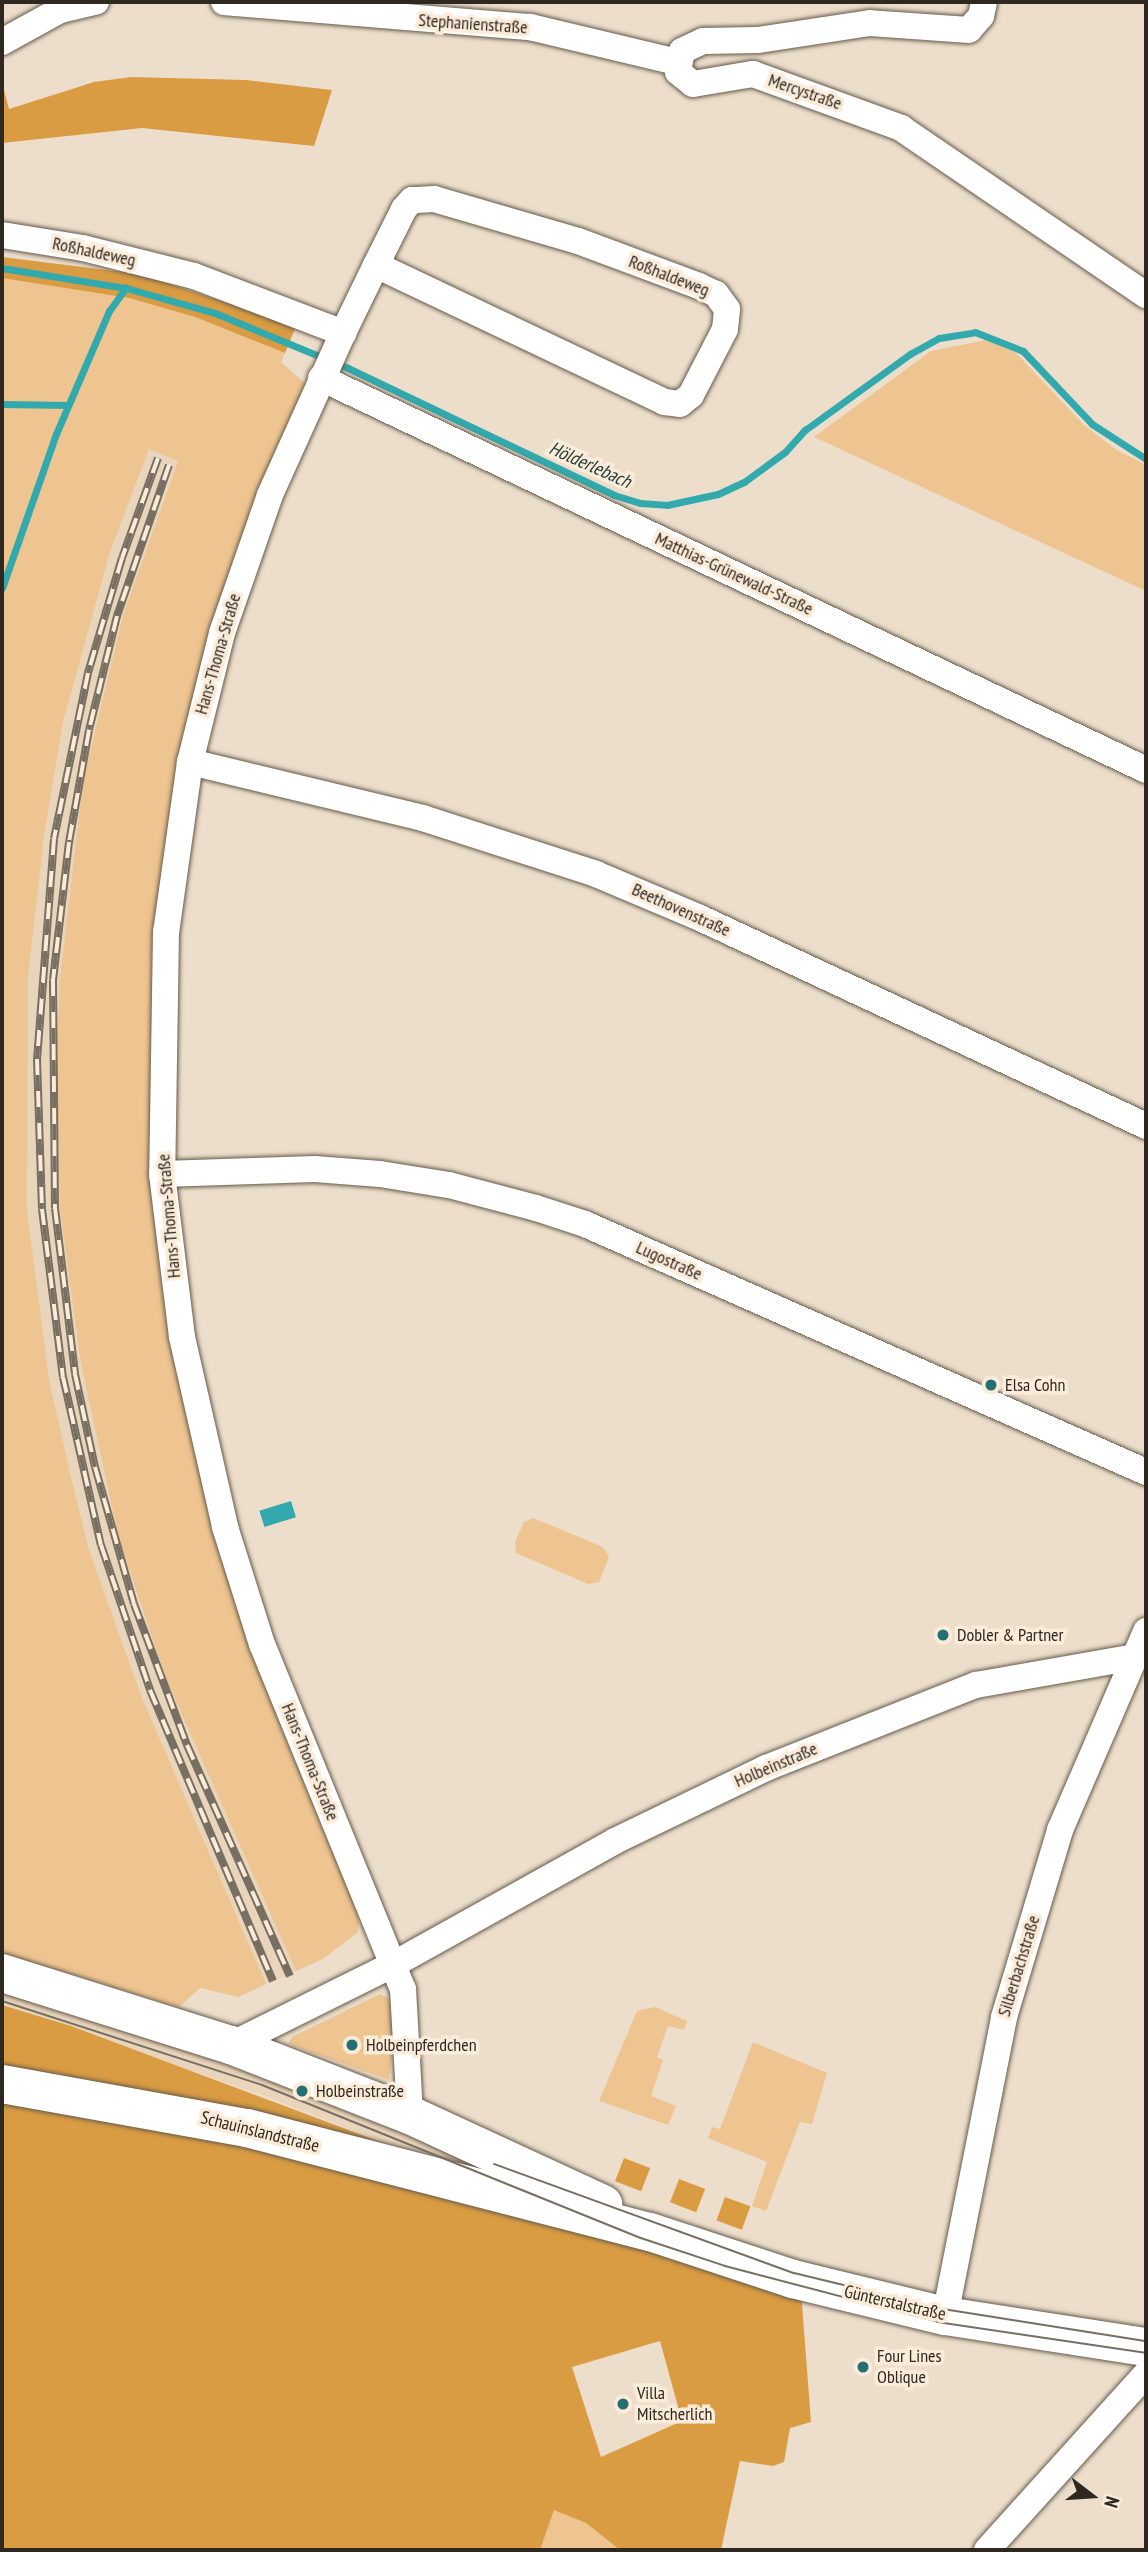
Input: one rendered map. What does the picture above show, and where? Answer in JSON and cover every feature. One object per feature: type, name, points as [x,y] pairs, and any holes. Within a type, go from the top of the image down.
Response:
[{"type":"main road","points":[[2,1973],[231,2045]]},
{"type":"main road","name":"Günterstalstraße","points":[[231,2045],[410,2115],[623,2214],[650,2232]]},
{"type":"main road","name":"Schauinslandstraße","points":[[2,2084],[197,2116],[514,2199]]},
{"type":"main road","name":"Günterstalstraße","points":[[514,2199],[650,2232],[793,2279],[945,2316],[1146,2347]]},
{"type":"street","points":[[2,42],[60,9],[96,2]]},
{"type":"street","name":"Stephanienstraße","points":[[224,2],[530,27],[677,62]]},
{"type":"street","points":[[677,62],[691,44],[702,41],[758,40],[870,23],[969,30],[981,16],[984,2]]},
{"type":"street","name":"Mercystraße","points":[[677,62],[684,80],[693,84],[753,74],[901,128],[1146,295]]},
{"type":"street","name":"Roßhaldeweg","points":[[2,236],[83,248],[194,276],[331,358],[376,265],[404,209],[412,200],[434,199],[545,230],[699,286],[723,301],[727,318],[691,395],[680,404],[664,402],[376,265]]},
{"type":"street","name":"Hans-Thoma-Straße","points":[[331,358],[252,542],[222,632],[190,762],[166,932],[162,1174],[182,1337],[225,1527],[271,1666],[396,1963]]},
{"type":"street","name":"Matthias-Grünewald-Straße","points":[[331,358],[1146,770]]},
{"type":"street","name":"Beethovenstraße","points":[[190,762],[423,818],[596,874],[712,923],[1146,1126]]},
{"type":"street","name":"Lugostraße","points":[[162,1174],[315,1169],[380,1174],[449,1185],[536,1208],[585,1224],[1146,1472]]},
{"type":"street","name":"Silberbachstraße","points":[[945,2316],[1004,2017],[1060,1830],[1140,1656],[1146,1631]]},
{"type":"street","name":"Holbeinstraße","points":[[231,2045],[396,1963],[496,1903],[766,1768],[976,1685],[1140,1656]]},
{"type":"street","points":[[396,1963],[403,1989],[410,2115]]},
{"type":"street","points":[[987,2550],[1146,2374]]},
{"type":"shaded area","points":[[131,77],[246,80],[332,90],[314,146],[142,128],[2,143],[2,83],[9,109],[94,82]]},
{"type":"shaded area","points":[[2,257],[139,274],[296,326],[285,353],[195,317],[129,298],[2,278]]},
{"type":"shaded area","points":[[2,277],[129,298],[195,317],[285,353],[281,362],[307,385],[177,784],[174,1343],[359,1905],[358,1932],[323,1959],[296,1971],[167,1681],[119,1539],[81,1363],[60,1210],[56,1060],[60,980],[83,781],[123,616],[178,461],[149,449],[110,552],[63,722],[44,836],[28,977],[27,1210],[49,1380],[70,1473],[89,1550],[141,1696],[266,1984],[238,1997],[200,1988],[179,2007],[2,1953]]},
{"type":"shaded area","points":[[986,340],[1016,353],[1084,425],[1115,449],[1146,465],[1146,591],[814,437],[931,351]]},
{"type":"shaded area","points":[[149,449],[201,469],[125,960],[232,1739],[323,1959],[238,1997],[2,1409],[2,726]]},
{"type":"shaded area","points":[[533,1518],[603,1547],[609,1557],[599,1582],[588,1584],[516,1553],[515,1542],[524,1522]]},
{"type":"shaded area","points":[[2,1982],[89,2007],[559,2187],[514,2192],[254,2092],[2,2005]]},
{"type":"shaded area","points":[[380,1994],[388,1998],[396,2019],[389,2080],[288,2044],[292,2037]]},
{"type":"shaded area","points":[[2,2005],[71,2026],[514,2192],[801,2291],[811,2422],[790,2428],[784,2462],[773,2466],[740,2461],[721,2550],[620,2550],[586,2523],[554,2510],[540,2550],[2,2550]],"holes":[[[660,2341],[682,2421],[601,2457],[572,2367]]]},
{"type":"shaded area","points":[[655,2007],[687,2021],[684,2030],[668,2026],[657,2057],[663,2060],[651,2096],[676,2106],[668,2125],[599,2101],[637,2011]]},
{"type":"shaded area","points":[[753,2042],[827,2073],[812,2124],[800,2122],[766,2211],[752,2206],[767,2162],[708,2138],[712,2127],[720,2129]]},
{"type":"shaded area","points":[[624,2158],[650,2168],[641,2191],[615,2181]]},
{"type":"shaded area","points":[[679,2179],[705,2189],[696,2212],[670,2202]]},
{"type":"shaded area","points":[[725,2197],[750,2206],[742,2230],[716,2220]]},
{"type":"shaded area","points":[[554,2509],[586,2523],[620,2550],[540,2550]]},
{"type":"water","points":[[291,1501],[296,1517],[264,1527],[259,1511]]},
{"type":"waterway","name":"Hölderlebach","points":[[2,268],[126,288],[215,313],[348,368],[614,495],[640,503],[667,505],[718,494],[744,482],[785,452],[805,430],[910,354],[939,338],[975,332],[1023,351],[1092,424],[1146,459]]},
{"type":"waterway","points":[[2,588],[56,434],[109,311],[126,288]]},
{"type":"waterway","points":[[2,404],[68,405]]},
{"type":"tram line","points":[[2,2001],[262,2085],[641,2238],[725,2266],[943,2323],[1146,2353]]},
{"type":"tram line","points":[[494,2164],[794,2273],[943,2309],[1146,2341]]},
{"type":"railway","points":[[158,458],[122,558],[88,673],[54,839],[37,1059],[42,1209],[63,1377],[101,1545],[150,1690],[273,1981]]},
{"type":"railway","points":[[169,465],[117,616],[89,730],[69,842],[53,980],[55,1208],[75,1374],[95,1467],[134,1604],[187,1745],[290,1976]]},
{"type":"place","name":"Elsa Cohn","points":[[991,1385]]},
{"type":"place","name":"Dobler & Partner","points":[[943,1635]]},
{"type":"place","name":"Holbeinpferdchen","points":[[352,2045]]},
{"type":"place","name":"Holbeinstraße","points":[[302,2091]]},
{"type":"place","name":"Four Lines Oblique","points":[[863,2367]]},
{"type":"place","name":"Villa Mitscherlich","points":[[623,2404]]}]
